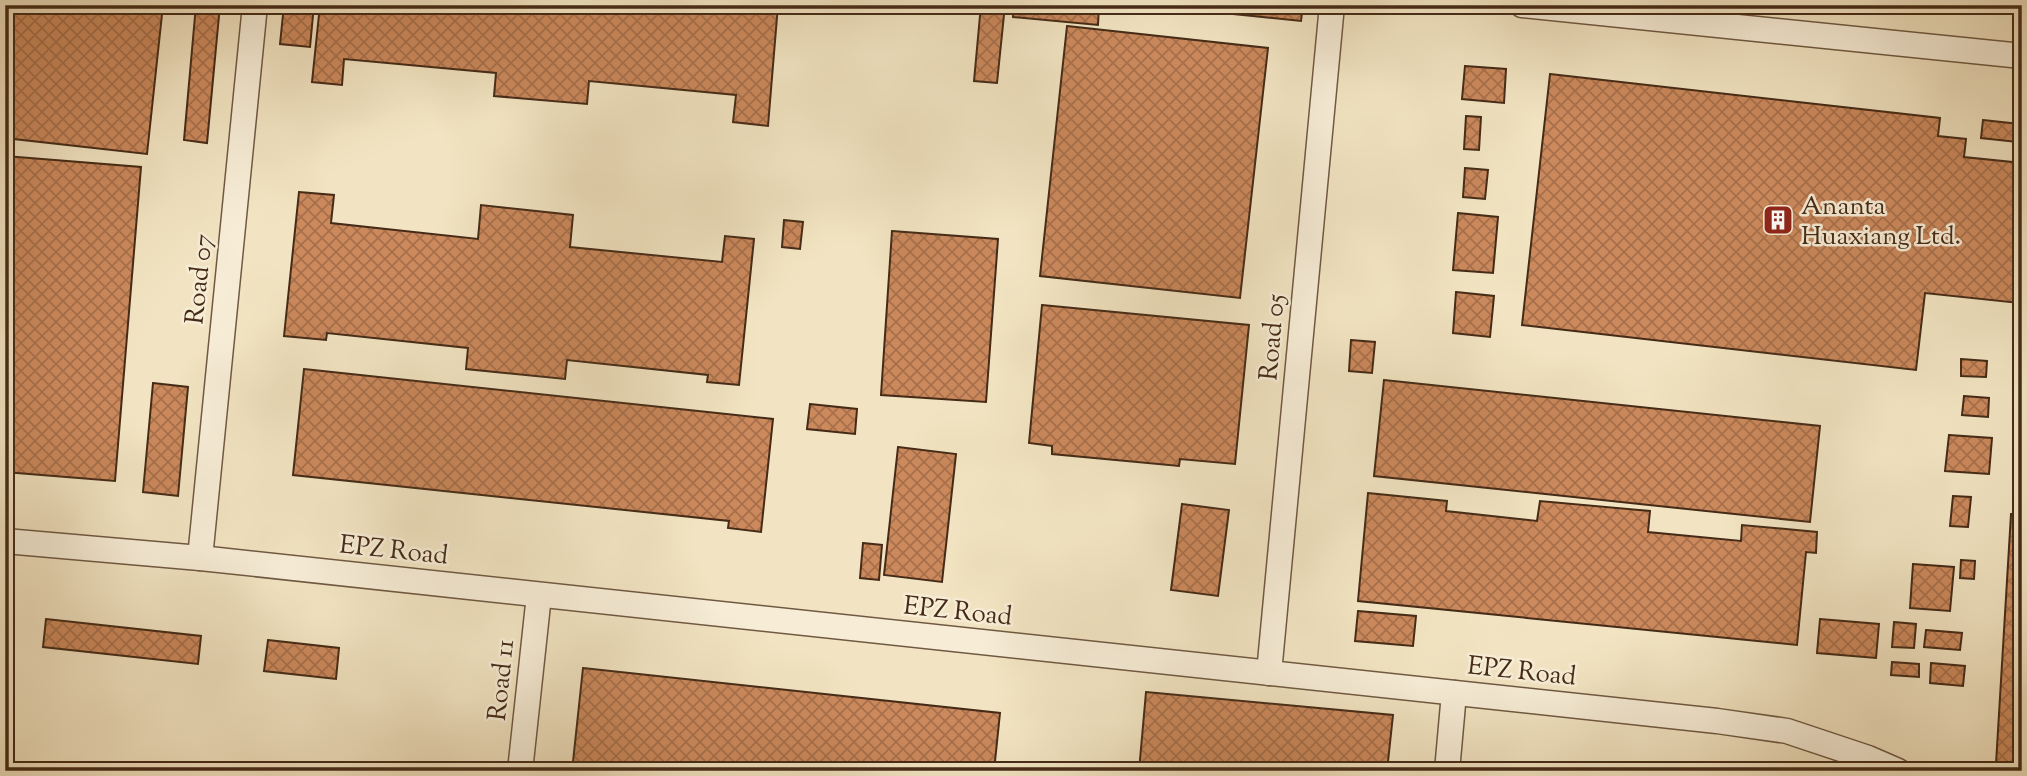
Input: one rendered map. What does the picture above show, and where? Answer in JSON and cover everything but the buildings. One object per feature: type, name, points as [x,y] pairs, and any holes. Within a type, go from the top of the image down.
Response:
[{"type":"street","name":"Road 07","points":[[200,558],[255,5]]},
{"type":"street","name":"Road 05","points":[[1269,673],[1332,5]]},
{"type":"street","points":[[1522,5],[2022,56]]},
{"type":"street","name":"EPZ Road","points":[[5,541],[200,558],[1717,720],[1787,731],[1898,771]]},
{"type":"street","name":"Road 11","points":[[520,771],[539,595]]},
{"type":"street","points":[[1447,771],[1454,693]]},
{"type":"place","name":"Ananta Huaxiang Ltd.","points":[[1778,220]]}]
